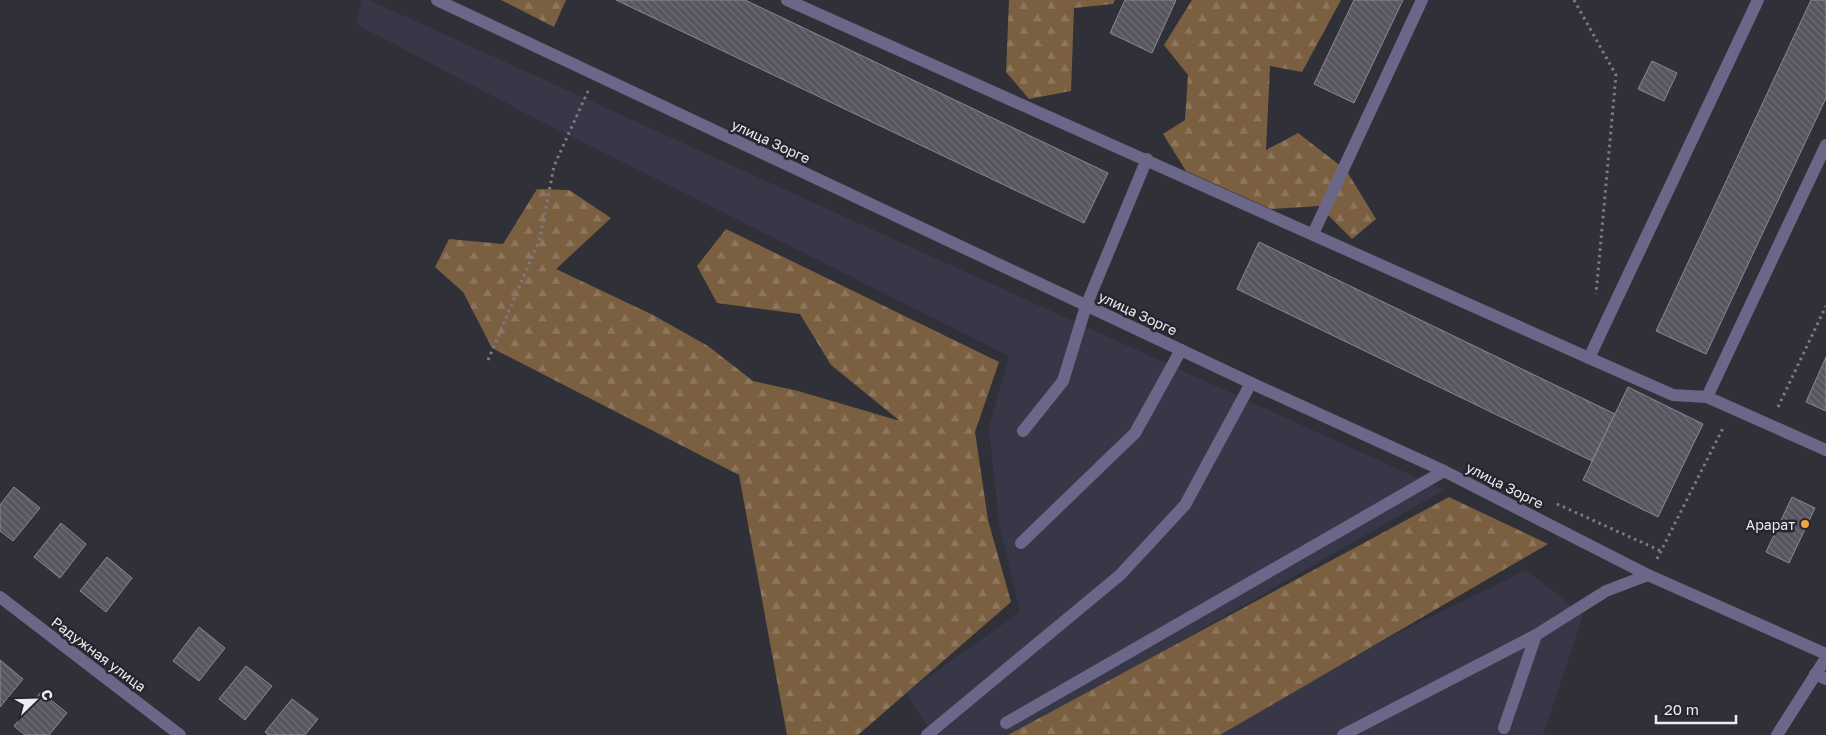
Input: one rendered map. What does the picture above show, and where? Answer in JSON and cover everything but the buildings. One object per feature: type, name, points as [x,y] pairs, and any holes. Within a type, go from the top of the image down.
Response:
[{"type":"street","points":[[787,0],[1673,395],[1707,397],[1826,450]]},
{"type":"street","points":[[1313,234],[1422,0]]},
{"type":"street","points":[[1589,358],[1758,0]]},
{"type":"street","name":"улица Зорге","points":[[441,1],[1250,383],[1444,471],[1648,575],[1826,654]]},
{"type":"street","points":[[1707,397],[1826,145]]},
{"type":"street","points":[[1023,431],[1063,381],[1086,306],[1147,159]]},
{"type":"street","points":[[1021,543],[1135,433],[1181,350]]},
{"type":"street","points":[[927,735],[1120,575],[1185,504],[1250,383]]},
{"type":"street","points":[[1006,723],[1444,471]]},
{"type":"street","points":[[1343,735],[1536,635],[1606,591],[1648,575]]},
{"type":"street","name":"Радужная улица","points":[[0,597],[180,735]]},
{"type":"street","points":[[1504,728],[1536,635]]},
{"type":"street","points":[[1777,735],[1821,677],[1826,658]]},
{"type":"path","points":[[1574,0],[1616,75],[1596,296]]},
{"type":"path","points":[[488,360],[540,238],[554,166],[596,75]]},
{"type":"path","points":[[1770,425],[1826,306]]},
{"type":"path","points":[[1648,575],[1733,408]]},
{"type":"shaded area","points":[[362,0],[369,0],[1444,490],[1018,735],[933,735],[906,693],[1020,612],[999,524],[989,428],[1009,356],[527,114],[356,24]]},
{"type":"shaded area","points":[[1526,570],[1583,615],[1543,735],[1192,735]]},
{"type":"green space","points":[[501,0],[566,0],[554,27]]},
{"type":"green space","points":[[1009,0],[1115,0],[1113,4],[1074,8],[1071,91],[1029,99],[1006,72]]},
{"type":"green space","points":[[1192,0],[1341,0],[1302,72],[1270,66],[1266,150],[1298,133],[1346,170],[1376,219],[1352,239],[1319,206],[1271,209],[1186,171],[1163,134],[1185,120],[1188,75],[1164,45]]},
{"type":"green space","points":[[537,189],[569,190],[611,218],[556,269],[653,315],[708,346],[753,381],[798,391],[900,421],[831,365],[800,314],[717,303],[697,266],[726,229],[999,362],[975,432],[988,520],[1011,602],[858,735],[787,735],[739,475],[492,348],[463,292],[435,267],[449,239],[503,244]]},
{"type":"green space","points":[[1449,497],[1548,544],[1220,735],[1008,735]]},
{"type":"place","name":"Арарат","points":[[1805,524]]}]
